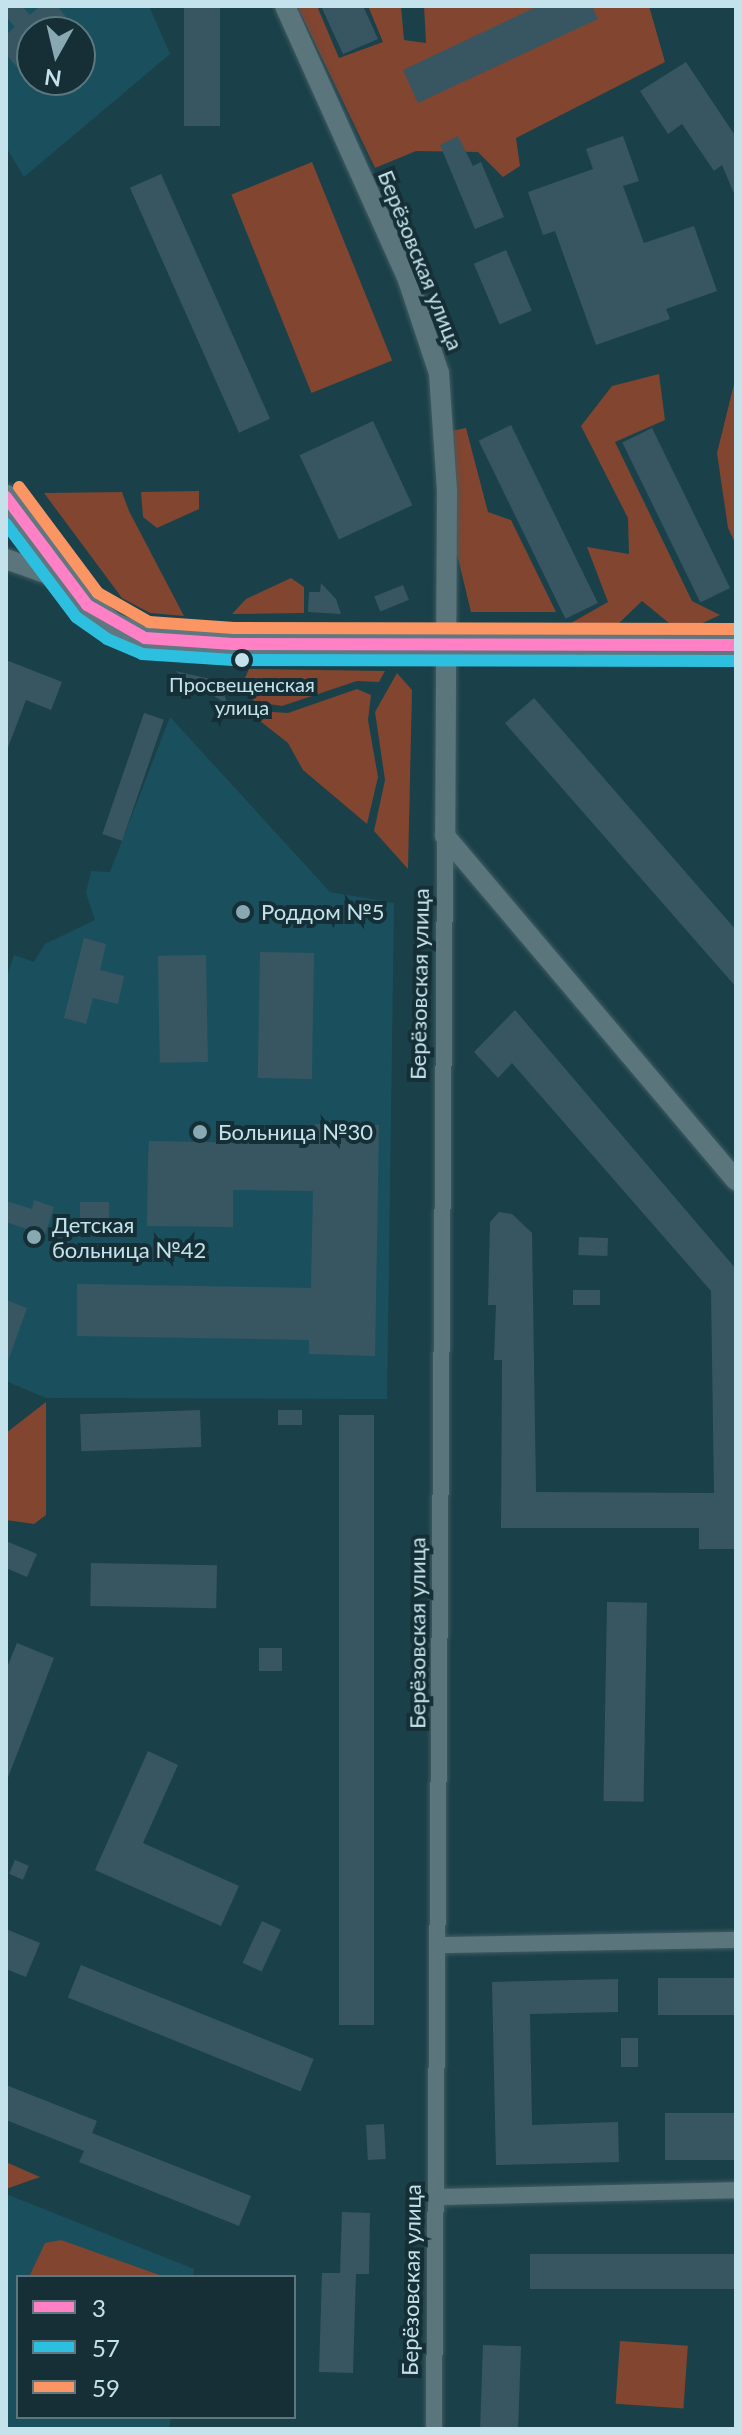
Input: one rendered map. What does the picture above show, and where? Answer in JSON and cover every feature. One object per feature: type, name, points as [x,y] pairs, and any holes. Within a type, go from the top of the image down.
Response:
[{"type":"main road","points":[[6,497],[65,580],[100,615],[145,638],[196,643],[736,645]]},
{"type":"street","name":"Берёзовская улица","points":[[285,6],[434,350],[445,421],[441,1945],[434,2429]]},
{"type":"street","points":[[6,559],[65,580]]},
{"type":"street","points":[[445,836],[736,1180]]},
{"type":"street","points":[[441,1945],[736,1940]]},
{"type":"street","points":[[437,2197],[736,2190]]},
{"type":"shaded area","points":[[6,6],[149,6],[170,54],[24,177],[6,147]]},
{"type":"shaded area","points":[[297,6],[317,6],[339,58],[383,42],[368,6],[401,6],[404,40],[426,43],[424,6],[649,6],[665,62],[516,138],[520,166],[503,177],[478,152],[416,151],[375,168]]},
{"type":"shaded area","points":[[312,162],[392,360],[312,393],[231,195]]},
{"type":"shaded area","points":[[659,374],[665,420],[615,442],[692,601],[720,615],[694,627],[669,623],[642,601],[618,624],[571,623],[608,602],[587,547],[629,554],[628,518],[581,426],[612,386]]},
{"type":"shaded area","points":[[736,376],[736,545],[728,528],[717,453]]},
{"type":"shaded area","points":[[466,428],[488,512],[511,520],[556,612],[471,612],[455,546],[451,431]]},
{"type":"shaded area","points":[[199,491],[199,509],[157,528],[143,517],[141,492]]},
{"type":"shaded area","points":[[122,492],[184,616],[150,613],[122,598],[44,493]]},
{"type":"shaded area","points":[[291,578],[304,587],[304,613],[232,614],[246,599]]},
{"type":"shaded area","points":[[249,669],[385,671],[379,682],[357,681],[282,706],[255,702],[241,687]]},
{"type":"shaded area","points":[[397,673],[412,690],[408,869],[374,831],[385,780],[375,712]]},
{"type":"shaded area","points":[[357,689],[371,695],[368,720],[378,777],[367,824],[303,770],[288,743],[255,717],[259,711],[288,713]]},
{"type":"shaded area","name":"Больница №30","points":[[170,717],[330,892],[394,903],[387,1399],[46,1398],[6,1381],[6,979],[14,955],[34,962],[45,944],[95,920],[86,893],[91,871],[110,872]]},
{"type":"shaded area","points":[[46,1402],[46,1515],[34,1524],[6,1520],[6,1433]]},
{"type":"shaded area","points":[[6,2162],[40,2177],[6,2189]]},
{"type":"shaded area","points":[[6,2194],[194,2269],[193,2275],[16,2275],[16,2419],[171,2419],[169,2429],[6,2429]]},
{"type":"shaded area","points":[[61,2240],[159,2275],[30,2275],[45,2243]]},
{"type":"shaded area","points":[[620,2341],[688,2346],[683,2409],[616,2404]]},
{"type":"building","points":[[6,6],[22,6],[30,15],[40,6],[57,6],[65,16],[16,16],[16,66],[6,54],[6,35],[15,27],[6,17]]},
{"type":"building","points":[[184,6],[220,6],[220,126],[184,126]]},
{"type":"building","points":[[321,6],[363,6],[378,39],[343,54]]},
{"type":"building","points":[[538,6],[592,6],[598,19],[418,103],[403,70]]},
{"type":"building","points":[[686,62],[736,137],[736,198],[722,165],[714,171],[682,124],[668,134],[640,91]]},
{"type":"building","points":[[458,136],[473,166],[481,162],[504,217],[475,229],[440,145]]},
{"type":"building","points":[[623,136],[639,181],[623,186],[644,243],[694,226],[717,291],[666,309],[670,319],[596,345],[555,231],[543,235],[528,192],[593,169],[586,149]]},
{"type":"building","points":[[161,174],[270,419],[239,433],[130,188]]},
{"type":"building","points":[[506,250],[532,311],[500,324],[474,264]]},
{"type":"building","points":[[373,421],[412,505],[339,540],[300,455]]},
{"type":"building","points":[[511,425],[598,603],[565,619],[479,441]]},
{"type":"building","points":[[652,428],[730,588],[700,602],[622,442]]},
{"type":"building","points":[[321,583],[336,599],[341,614],[308,612],[309,592],[320,592]]},
{"type":"building","points":[[403,585],[409,600],[380,611],[374,597]]},
{"type":"building","points":[[6,660],[62,682],[51,710],[26,700],[7,750]]},
{"type":"building","points":[[175,671],[219,681],[228,705]]},
{"type":"building","points":[[534,698],[736,930],[736,987],[505,723]]},
{"type":"building","points":[[144,713],[164,720],[122,841],[102,834]]},
{"type":"building","points":[[365,901],[379,901],[379,918],[365,918]]},
{"type":"building","points":[[84,938],[106,944],[100,970],[124,976],[118,1004],[93,998],[86,1024],[64,1018]]},
{"type":"building","points":[[260,952],[314,953],[312,1079],[258,1078]]},
{"type":"building","points":[[206,955],[208,1062],[160,1063],[158,956]]},
{"type":"building","points":[[515,1010],[736,1269],[736,1549],[699,1549],[699,1528],[501,1528],[502,1360],[494,1360],[496,1305],[488,1305],[490,1222],[499,1212],[512,1214],[532,1233],[536,1492],[714,1493],[711,1291],[512,1063],[498,1078],[474,1052]]},
{"type":"building","points":[[315,1124],[379,1125],[375,1356],[309,1354],[309,1340],[77,1336],[77,1284],[311,1288],[313,1191],[233,1190],[233,1227],[147,1226],[148,1160],[149,1141],[314,1144]]},
{"type":"building","points":[[34,1200],[54,1207],[45,1235],[6,1222],[6,1201],[32,1209]]},
{"type":"building","points":[[80,1202],[109,1202],[109,1218],[80,1218]]},
{"type":"building","points":[[579,1237],[608,1238],[607,1256],[578,1255]]},
{"type":"building","points":[[573,1290],[600,1290],[600,1305],[573,1305]]},
{"type":"building","points":[[6,1300],[27,1308],[8,1361],[6,1361]]},
{"type":"building","points":[[200,1410],[201,1447],[81,1451],[80,1414]]},
{"type":"building","points":[[278,1410],[302,1410],[302,1425],[278,1425]]},
{"type":"building","points":[[339,1415],[374,1415],[374,2025],[339,2025]]},
{"type":"building","points":[[6,1541],[37,1554],[27,1577],[6,1568]]},
{"type":"building","points":[[91,1563],[217,1565],[216,1608],[90,1606]]},
{"type":"building","points":[[607,1602],[647,1603],[644,1802],[604,1801]]},
{"type":"building","points":[[17,1643],[54,1658],[7,1780],[6,1670]]},
{"type":"building","points":[[259,1648],[282,1648],[282,1671],[259,1671]]},
{"type":"building","points":[[148,1751],[178,1765],[143,1843],[239,1886],[221,1926],[95,1870]]},
{"type":"building","points":[[15,1860],[29,1866],[23,1880],[9,1874]]},
{"type":"building","points":[[262,1921],[281,1930],[262,1972],[243,1963]]},
{"type":"building","points":[[6,1929],[40,1943],[26,1977],[6,1969]]},
{"type":"building","points":[[81,1965],[314,2059],[301,2091],[68,1997]]},
{"type":"building","points":[[658,1978],[736,1978],[736,2015],[658,2015]]},
{"type":"building","points":[[618,1979],[618,2012],[530,2014],[532,2125],[618,2122],[619,2162],[496,2165],[492,1982]]},
{"type":"building","points":[[621,2038],[638,2038],[638,2067],[621,2067]]},
{"type":"building","points":[[6,2085],[97,2121],[92,2133],[251,2196],[239,2226],[79,2162],[84,2151],[6,2120]]},
{"type":"building","points":[[665,2113],[736,2113],[736,2160],[665,2160]]},
{"type":"building","points":[[384,2124],[386,2159],[368,2160],[366,2125]]},
{"type":"building","points":[[342,2212],[370,2213],[369,2274],[356,2274],[353,2373],[319,2372],[322,2273],[340,2273]]},
{"type":"building","points":[[530,2254],[736,2254],[736,2289],[530,2289]]},
{"type":"building","points":[[483,2345],[521,2346],[518,2429],[480,2429]]},
{"type":"transit line","name":"59","points":[[19,487],[98,593],[149,622],[234,628],[736,629]]},
{"type":"transit line","name":"3","points":[[6,497],[87,605],[145,638],[233,644],[736,645]]},
{"type":"transit line","name":"57","points":[[6,524],[76,617],[107,639],[142,654],[233,660],[736,661]]},
{"type":"place","name":"Просвещенская улица","points":[[242,660]]},
{"type":"place","name":"Роддом №5","points":[[243,912]]},
{"type":"place","name":"Больница №30","points":[[200,1132]]},
{"type":"place","name":"Детская больница №42","points":[[34,1237]]}]
